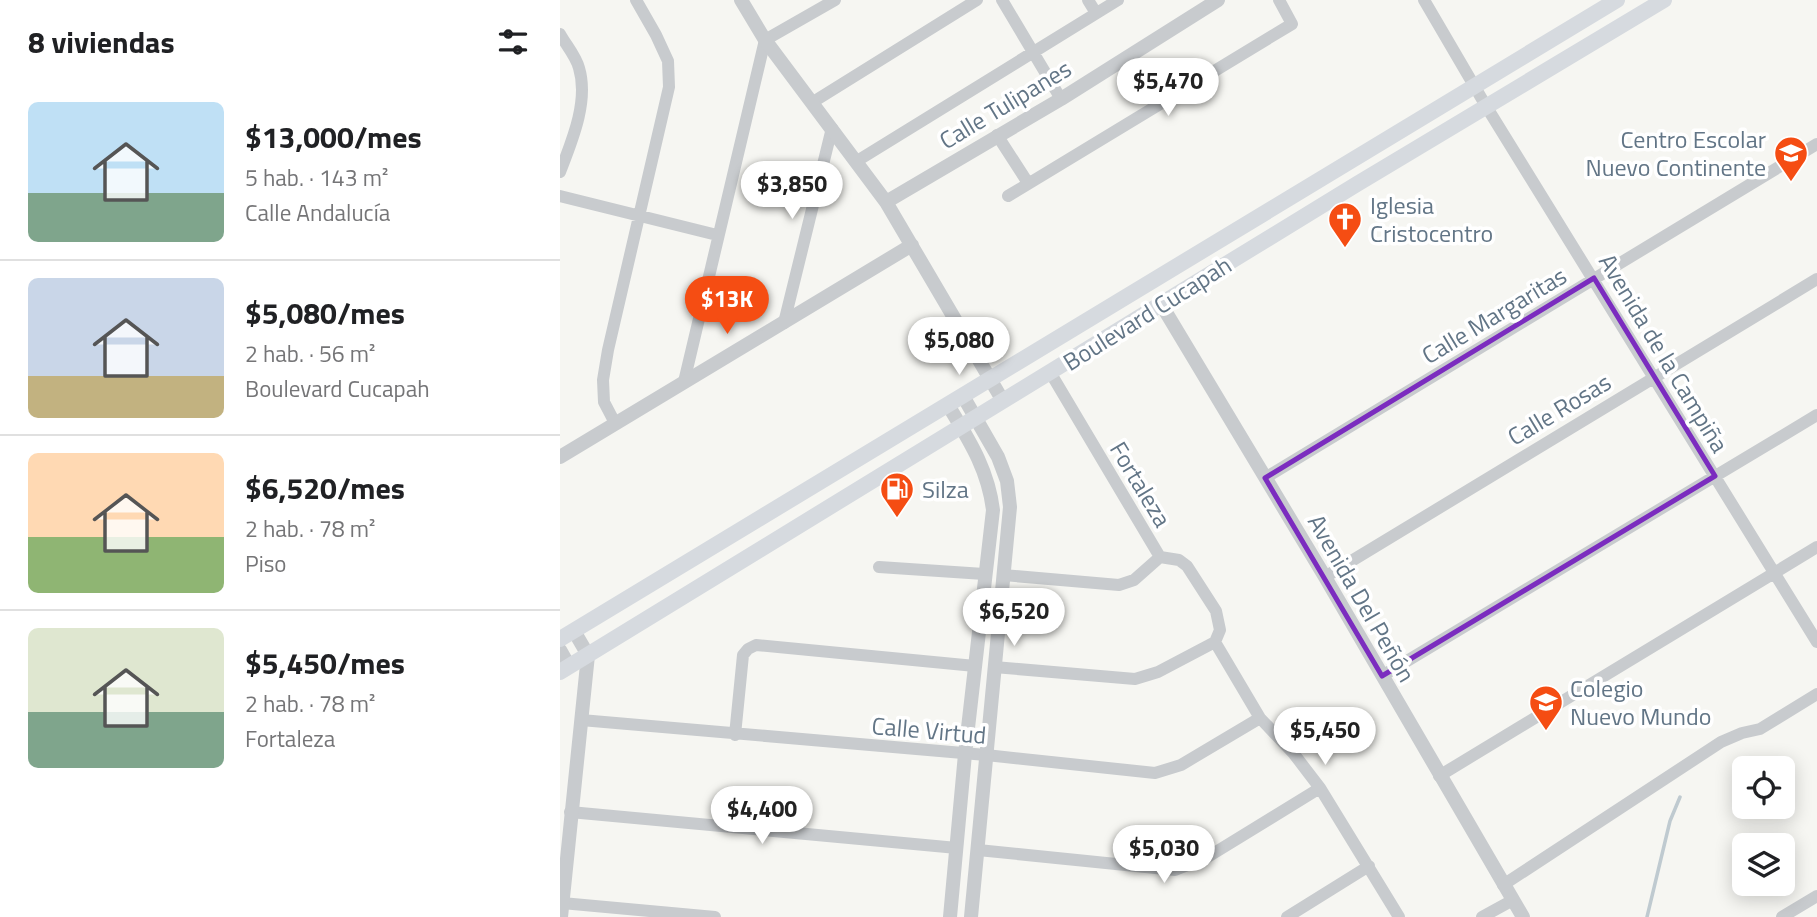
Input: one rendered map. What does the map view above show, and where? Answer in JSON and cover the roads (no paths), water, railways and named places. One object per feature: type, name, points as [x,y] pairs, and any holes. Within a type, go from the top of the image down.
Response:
[{"type":"main road","name":"Boulevard Cucapah","points":[[567,635],[1617,0]]},
{"type":"main road","name":"Boulevard Cucapah","points":[[565,669],[1160,303],[1664,0]]},
{"type":"street","points":[[615,424],[604,402],[603,380],[638,214],[669,87],[668,61],[636,0]]},
{"type":"street","points":[[741,0],[765,40],[886,202],[1003,401]]},
{"type":"street","points":[[813,102],[977,0]]},
{"type":"street","points":[[1002,0],[1061,99]]},
{"type":"street","points":[[1088,0],[1096,13]]},
{"type":"street","points":[[857,160],[1118,0]]},
{"type":"street","name":"Calle Tulipanes","points":[[886,202],[1061,99],[1218,0]]},
{"type":"street","points":[[1008,196],[1292,24],[1279,0]]},
{"type":"street","name":"Avenida de la Campiña","points":[[1424,0],[1474,87],[1817,642]]},
{"type":"street","points":[[684,382],[765,40],[833,1]]},
{"type":"street","points":[[560,34],[579,66],[583,87],[580,107],[560,172]]},
{"type":"street","points":[[784,323],[832,128]]},
{"type":"street","points":[[997,135],[1028,183]]},
{"type":"street","name":"Calle Margaritas","points":[[1265,478],[1817,144]]},
{"type":"street","points":[[560,196],[717,235]]},
{"type":"street","points":[[560,457],[912,246]]},
{"type":"street","name":"Calle Rosas","points":[[1325,577],[1817,279]]},
{"type":"street","name":"Avenida Del Peñón","points":[[1160,303],[1325,577],[1523,917]]},
{"type":"street","name":"Fortaleza","points":[[1050,372],[1160,557],[1179,560],[1186,566],[1216,611],[1220,630],[1214,642]]},
{"type":"street","points":[[950,917],[984,574],[993,510],[990,488],[968,422],[956,400]]},
{"type":"street","points":[[1382,676],[1817,415]]},
{"type":"street","points":[[968,422],[998,457],[1007,481],[1010,507],[971,917]]},
{"type":"street","points":[[1439,776],[1817,547]]},
{"type":"street","points":[[1003,575],[1119,585],[1134,580],[1160,557]]},
{"type":"street","points":[[879,568],[984,574]]},
{"type":"street","points":[[567,635],[588,655],[562,910],[715,917]]},
{"type":"street","points":[[994,667],[1135,680],[1158,672],[1214,642],[1260,718],[1294,754],[1320,788],[1399,917]]},
{"type":"street","points":[[735,735],[743,655],[756,645],[975,666]]},
{"type":"street","points":[[560,650],[565,669]]},
{"type":"street","points":[[1503,885],[1721,742],[1760,729],[1817,694]]},
{"type":"street","name":"Calle Virtud","points":[[581,720],[986,755],[1155,774],[1181,765],[1260,718]]},
{"type":"street","points":[[978,850],[1175,870],[1206,858],[1320,788]]},
{"type":"street","points":[[570,812],[957,848]]},
{"type":"street","points":[[1287,917],[1369,866]]},
{"type":"street","points":[[1782,917],[1817,896]]},
{"type":"street","points":[[1482,917],[1513,900]]},
{"type":"waterway","points":[[1647,917],[1670,821],[1680,797]]},
{"type":"place","name":"Centro Escolar Nuevo Continente","points":[[1791,183]]},
{"type":"place","name":"Iglesia Cristocentro","points":[[1345,249]]},
{"type":"place","name":"Silza","points":[[897,519]]},
{"type":"place","name":"Colegio Nuevo Mundo","points":[[1546,732]]}]
